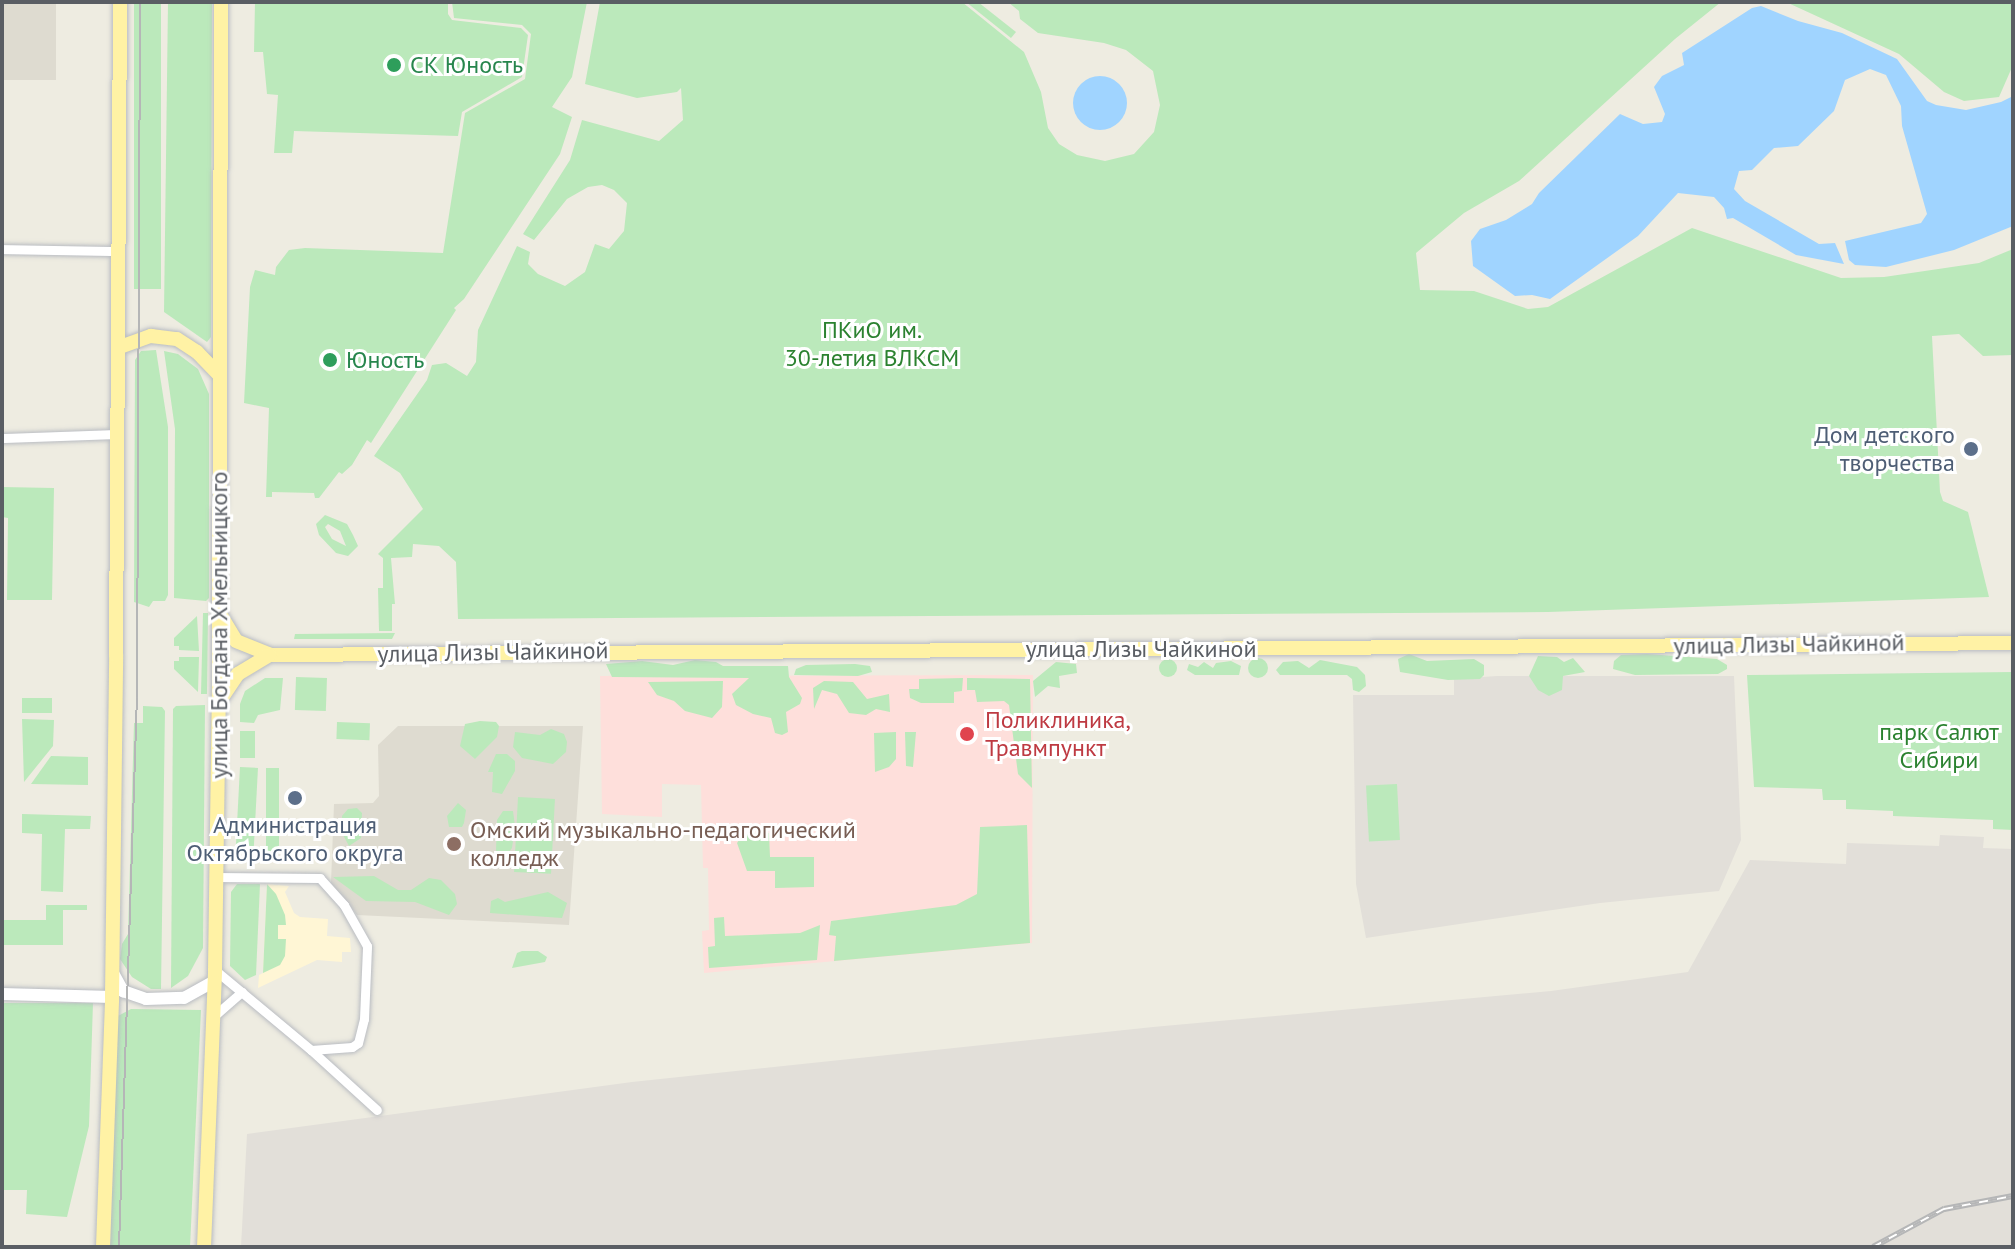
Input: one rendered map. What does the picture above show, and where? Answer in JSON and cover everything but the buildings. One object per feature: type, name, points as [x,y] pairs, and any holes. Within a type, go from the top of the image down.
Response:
[{"type":"main road","points":[[103,1247],[112,997],[120,347],[120,2]]},
{"type":"main road","name":"улица Богдана Хмельницкого","points":[[204,1247],[215,976],[219,703],[221,2]]},
{"type":"main road","points":[[120,347],[151,336],[177,339],[197,352],[220,376]]},
{"type":"main road","points":[[220,614],[236,641],[270,655]]},
{"type":"main road","name":"улица Лизы Чайкиной","points":[[270,655],[2013,643]]},
{"type":"main road","points":[[219,703],[238,674],[270,655]]},
{"type":"main road","points":[[112,970],[123,991],[146,999],[184,998],[215,976]]},
{"type":"main road","points":[[2,994],[112,997]]},
{"type":"street","points":[[2,249],[120,251]]},
{"type":"street","points":[[2,438],[119,434]]},
{"type":"street","points":[[216,877],[320,878],[357,924],[367,946],[362,1032],[352,1047],[311,1050]]},
{"type":"street","points":[[215,976],[242,992],[377,1110]]},
{"type":"street","points":[[213,1017],[242,992]]},
{"type":"shaded area","points":[[2,2],[56,2],[56,80],[2,80]]},
{"type":"shaded area","points":[[1033,675],[1032,943],[704,973],[702,931],[709,930],[708,868],[703,868],[701,785],[662,784],[662,817],[602,814],[600,676]]},
{"type":"shaded area","points":[[1497,676],[1734,676],[1741,840],[1719,891],[1600,903],[1366,938],[1356,884],[1353,695],[1454,695],[1454,679]]},
{"type":"shaded area","name":"Омский музыкально-педагогический колледж","points":[[398,726],[583,726],[569,925],[357,915],[331,883],[334,804],[373,803],[379,796],[378,745]]},
{"type":"shaded area","points":[[1940,835],[1984,837],[1983,848],[2013,849],[2013,1247],[241,1247],[247,1134],[632,1082],[1153,1027],[1551,991],[1688,972],[1750,860],[1846,864],[1847,843],[1939,846]]},
{"type":"shaded area","points":[[267,884],[289,886],[285,892],[294,913],[300,917],[328,919],[327,936],[350,938],[351,952],[342,952],[342,962],[317,960],[258,988],[259,975],[263,973]]},
{"type":"green space","points":[[134,2],[161,2],[161,289],[134,289]]},
{"type":"green space","points":[[168,2],[212,2],[211,337],[207,342],[164,312]]},
{"type":"green space","name":"СК Юность","points":[[255,2],[448,2],[448,14],[452,20],[521,28],[528,35],[522,77],[462,112],[458,136],[294,131],[292,153],[274,153],[278,95],[267,94],[263,52],[254,52]]},
{"type":"green space","points":[[452,2],[587,2],[572,77],[552,107],[572,117],[560,154],[464,299],[454,308],[456,310],[371,443],[367,440],[352,465],[342,474],[339,472],[319,498],[315,498],[314,493],[272,492],[272,497],[266,497],[269,408],[244,403],[250,287],[255,270],[275,275],[276,267],[289,250],[305,248],[443,253],[465,113],[525,79],[531,34],[522,25],[454,18]]},
{"type":"green space","name":"ПКиО им. 30-летия ВЛКСМ","points":[[600,2],[962,2],[1024,52],[1041,92],[1048,128],[1059,144],[1077,155],[1105,161],[1134,154],[1154,132],[1160,105],[1153,71],[1126,50],[1104,43],[1038,33],[1020,19],[1019,11],[1008,2],[1721,2],[1675,39],[1519,181],[1464,213],[1416,253],[1420,290],[1474,291],[1528,309],[1548,307],[1692,228],[1841,278],[1884,277],[1979,263],[2013,249],[2013,355],[1983,356],[1959,334],[1932,336],[1940,492],[1943,501],[1968,512],[1989,597],[1548,612],[458,619],[456,562],[439,546],[413,544],[412,557],[391,558],[395,604],[392,604],[392,631],[379,631],[378,588],[383,588],[383,558],[378,554],[423,509],[400,473],[374,456],[427,380],[432,365],[446,363],[467,376],[476,362],[478,330],[517,246],[530,252],[528,264],[538,274],[565,286],[585,272],[595,244],[609,249],[624,231],[627,203],[614,190],[602,185],[588,187],[567,199],[534,240],[523,234],[570,160],[582,120],[659,141],[683,120],[681,88],[677,92],[637,98],[585,84]]},
{"type":"green space","points":[[966,2],[978,2],[1016,32],[1011,38]]},
{"type":"green space","points":[[1786,2],[2013,2],[2013,65],[1999,97],[1964,101],[1944,92],[1899,54]]},
{"type":"green space","points":[[156,350],[168,427],[168,595],[165,601],[153,601],[149,607],[134,602],[135,360],[141,351]]},
{"type":"green space","points":[[164,351],[178,354],[198,369],[209,394],[209,598],[206,601],[174,598],[175,429]]},
{"type":"green space","points":[[2,487],[54,488],[52,600],[7,600],[8,518],[2,517]]},
{"type":"green space","points":[[325,515],[347,524],[358,546],[348,556],[336,553],[319,535],[316,524]],"holes":[[[328,524],[340,531],[346,546],[332,539],[325,527]]]},
{"type":"green space","points":[[203,613],[208,613],[207,694],[201,694]]},
{"type":"green space","points":[[197,616],[199,651],[179,650],[179,646],[174,646],[174,638]]},
{"type":"green space","points":[[395,633],[392,639],[294,639],[295,634]]},
{"type":"green space","points":[[1409,654],[1427,661],[1474,659],[1484,665],[1484,675],[1480,679],[1448,680],[1400,672],[1398,659]]},
{"type":"green space","points":[[1621,655],[1717,659],[1727,665],[1727,669],[1718,674],[1635,675],[1613,669],[1614,661]]},
{"type":"green space","points":[[1538,656],[1557,657],[1564,662],[1573,658],[1585,672],[1563,676],[1562,690],[1549,696],[1538,690],[1529,676]]},
{"type":"green space","points":[[179,657],[199,657],[198,692],[174,669],[174,661],[179,661]]},
{"type":"green space","points":[[1258,658],[1265,661],[1268,668],[1265,675],[1258,678],[1251,675],[1248,668],[1251,661]]},
{"type":"green space","points":[[1164,659],[1172,659],[1177,668],[1175,675],[1164,677],[1159,672],[1159,664]]},
{"type":"green space","points":[[695,660],[716,662],[723,666],[788,666],[789,677],[802,698],[800,704],[786,712],[788,732],[782,735],[775,733],[771,718],[753,714],[736,705],[732,694],[749,678],[612,677],[606,664],[642,661],[673,665]]},
{"type":"green space","points":[[1320,660],[1357,667],[1365,675],[1366,686],[1359,692],[1353,690],[1352,679],[1347,675],[1280,675],[1276,670],[1283,662],[1298,661],[1309,668]]},
{"type":"green space","points":[[1231,661],[1241,666],[1239,675],[1195,675],[1187,670],[1189,664],[1198,667],[1204,662],[1213,668],[1216,663]]},
{"type":"green space","points":[[1056,662],[1076,664],[1077,673],[1059,676],[1060,688],[1048,686],[1035,697],[1033,681]]},
{"type":"green space","points":[[806,665],[870,666],[872,672],[858,676],[794,675],[796,669]]},
{"type":"green space","name":"парк Салют Сибири","points":[[2013,672],[2013,830],[1993,829],[1993,820],[1893,816],[1893,811],[1846,809],[1846,800],[1823,800],[1822,789],[1754,787],[1747,675]]},
{"type":"green space","points":[[296,677],[327,678],[326,711],[295,710]]},
{"type":"green space","points":[[265,678],[283,678],[280,710],[258,715],[254,723],[240,722],[240,704],[245,691]]},
{"type":"green space","points":[[963,678],[962,691],[954,692],[954,703],[921,703],[910,698],[909,689],[919,689],[919,679]]},
{"type":"green space","points":[[967,678],[1030,679],[1032,788],[1018,774],[1009,705],[1004,701],[977,702],[975,690],[967,690]]},
{"type":"green space","points":[[723,681],[722,707],[712,718],[685,711],[674,701],[657,695],[648,682]]},
{"type":"green space","points":[[824,681],[853,682],[867,699],[889,694],[890,712],[876,709],[866,715],[849,713],[837,694],[822,690],[814,709],[813,688]]},
{"type":"green space","points":[[22,698],[52,698],[52,713],[22,713]]},
{"type":"green space","points":[[205,705],[203,948],[188,976],[171,988],[173,709],[176,706]]},
{"type":"green space","points":[[143,706],[162,707],[165,711],[161,989],[151,989],[132,977],[120,959],[122,944],[128,934],[134,723],[143,723]]},
{"type":"green space","points":[[22,719],[54,720],[53,746],[24,782]]},
{"type":"green space","points":[[337,722],[370,723],[369,740],[336,739]]},
{"type":"green space","points":[[496,722],[499,726],[497,737],[475,759],[460,746],[465,724]]},
{"type":"green space","points":[[551,729],[564,734],[567,742],[566,752],[553,764],[522,758],[513,747],[515,732],[540,735]]},
{"type":"green space","points":[[240,731],[255,731],[255,758],[240,758]]},
{"type":"green space","points":[[896,732],[896,759],[889,767],[875,772],[874,733]]},
{"type":"green space","points":[[905,732],[916,732],[913,767],[906,766]]},
{"type":"green space","points":[[496,754],[507,754],[515,761],[515,771],[502,794],[492,792],[493,772],[488,772]]},
{"type":"green space","points":[[51,756],[88,757],[88,785],[31,784]]},
{"type":"green space","points":[[240,767],[258,768],[254,852],[236,851]]},
{"type":"green space","points":[[266,768],[279,768],[279,852],[266,852]]},
{"type":"green space","points":[[1397,784],[1400,840],[1369,842],[1366,786]]},
{"type":"green space","points":[[518,797],[555,799],[551,874],[514,872]]},
{"type":"green space","points":[[458,803],[466,810],[464,823],[462,827],[449,827],[447,816]]},
{"type":"green space","points":[[357,808],[362,813],[361,838],[349,846],[342,833],[342,816],[348,809]]},
{"type":"green space","points":[[503,811],[513,811],[515,826],[512,848],[506,856],[496,851],[497,820]]},
{"type":"green space","points":[[22,814],[91,816],[90,829],[65,829],[63,892],[41,891],[42,834],[22,833]]},
{"type":"green space","points":[[1027,825],[1030,943],[834,961],[836,936],[829,935],[831,921],[956,905],[977,894],[980,827]]},
{"type":"green space","points":[[744,833],[769,833],[770,857],[814,857],[814,887],[775,888],[775,871],[747,871],[737,843]]},
{"type":"green space","points":[[374,876],[398,890],[411,890],[429,878],[441,880],[455,894],[457,904],[449,915],[415,902],[366,901],[333,877]]},
{"type":"green space","points":[[237,884],[260,884],[256,975],[245,980],[230,966],[231,892]]},
{"type":"green space","points":[[267,884],[276,894],[285,915],[286,925],[278,925],[278,939],[286,939],[285,956],[280,965],[263,973]]},
{"type":"green space","points":[[548,892],[567,903],[562,918],[490,913],[491,901],[498,898],[505,902]]},
{"type":"green space","points":[[46,905],[87,905],[87,910],[63,910],[63,945],[2,945],[2,920],[46,920]]},
{"type":"green space","points":[[724,917],[725,936],[800,933],[820,925],[817,960],[709,968],[708,947],[715,946],[714,918]]},
{"type":"green space","points":[[538,951],[547,957],[545,962],[512,968],[517,953]]},
{"type":"green space","points":[[2,1003],[93,1003],[89,1126],[67,1217],[26,1214],[27,1190],[2,1190]]},
{"type":"green space","points":[[131,1009],[201,1010],[190,1247],[110,1247],[118,1016]]},
{"type":"water","points":[[1761,6],[1798,21],[1842,33],[1897,59],[1927,101],[1936,105],[1966,110],[2013,96],[2013,226],[1954,250],[1886,267],[1855,265],[1849,260],[1845,241],[1921,223],[1927,214],[1902,126],[1901,106],[1886,75],[1870,69],[1845,80],[1834,111],[1798,146],[1774,148],[1752,170],[1739,171],[1734,189],[1745,201],[1819,244],[1835,243],[1844,264],[1796,255],[1733,218],[1727,219],[1724,208],[1714,197],[1678,193],[1638,236],[1550,299],[1532,295],[1515,296],[1473,266],[1471,241],[1480,229],[1506,220],[1532,204],[1539,193],[1620,114],[1643,124],[1662,122],[1665,114],[1654,87],[1662,76],[1684,65],[1682,53],[1752,8]]},
{"type":"water","points":[[1100,76],[1119,84],[1127,103],[1119,122],[1100,130],[1081,122],[1073,103],[1081,84]]},
{"type":"tram line","points":[[119,1247],[137,697],[140,2]]},
{"type":"railway","points":[[1873,1247],[1944,1209],[2013,1196]]},
{"type":"place","name":"СК Юность","points":[[394,65]]},
{"type":"place","name":"Юность","points":[[330,360]]},
{"type":"place","name":"Дом детского творчества","points":[[1971,449]]},
{"type":"place","name":"Поликлиника, Травмпункт","points":[[967,734]]},
{"type":"place","name":"Администрация Октябрьского округа","points":[[295,798]]},
{"type":"place","name":"Омский музыкально-педагогический колледж","points":[[454,844]]}]
